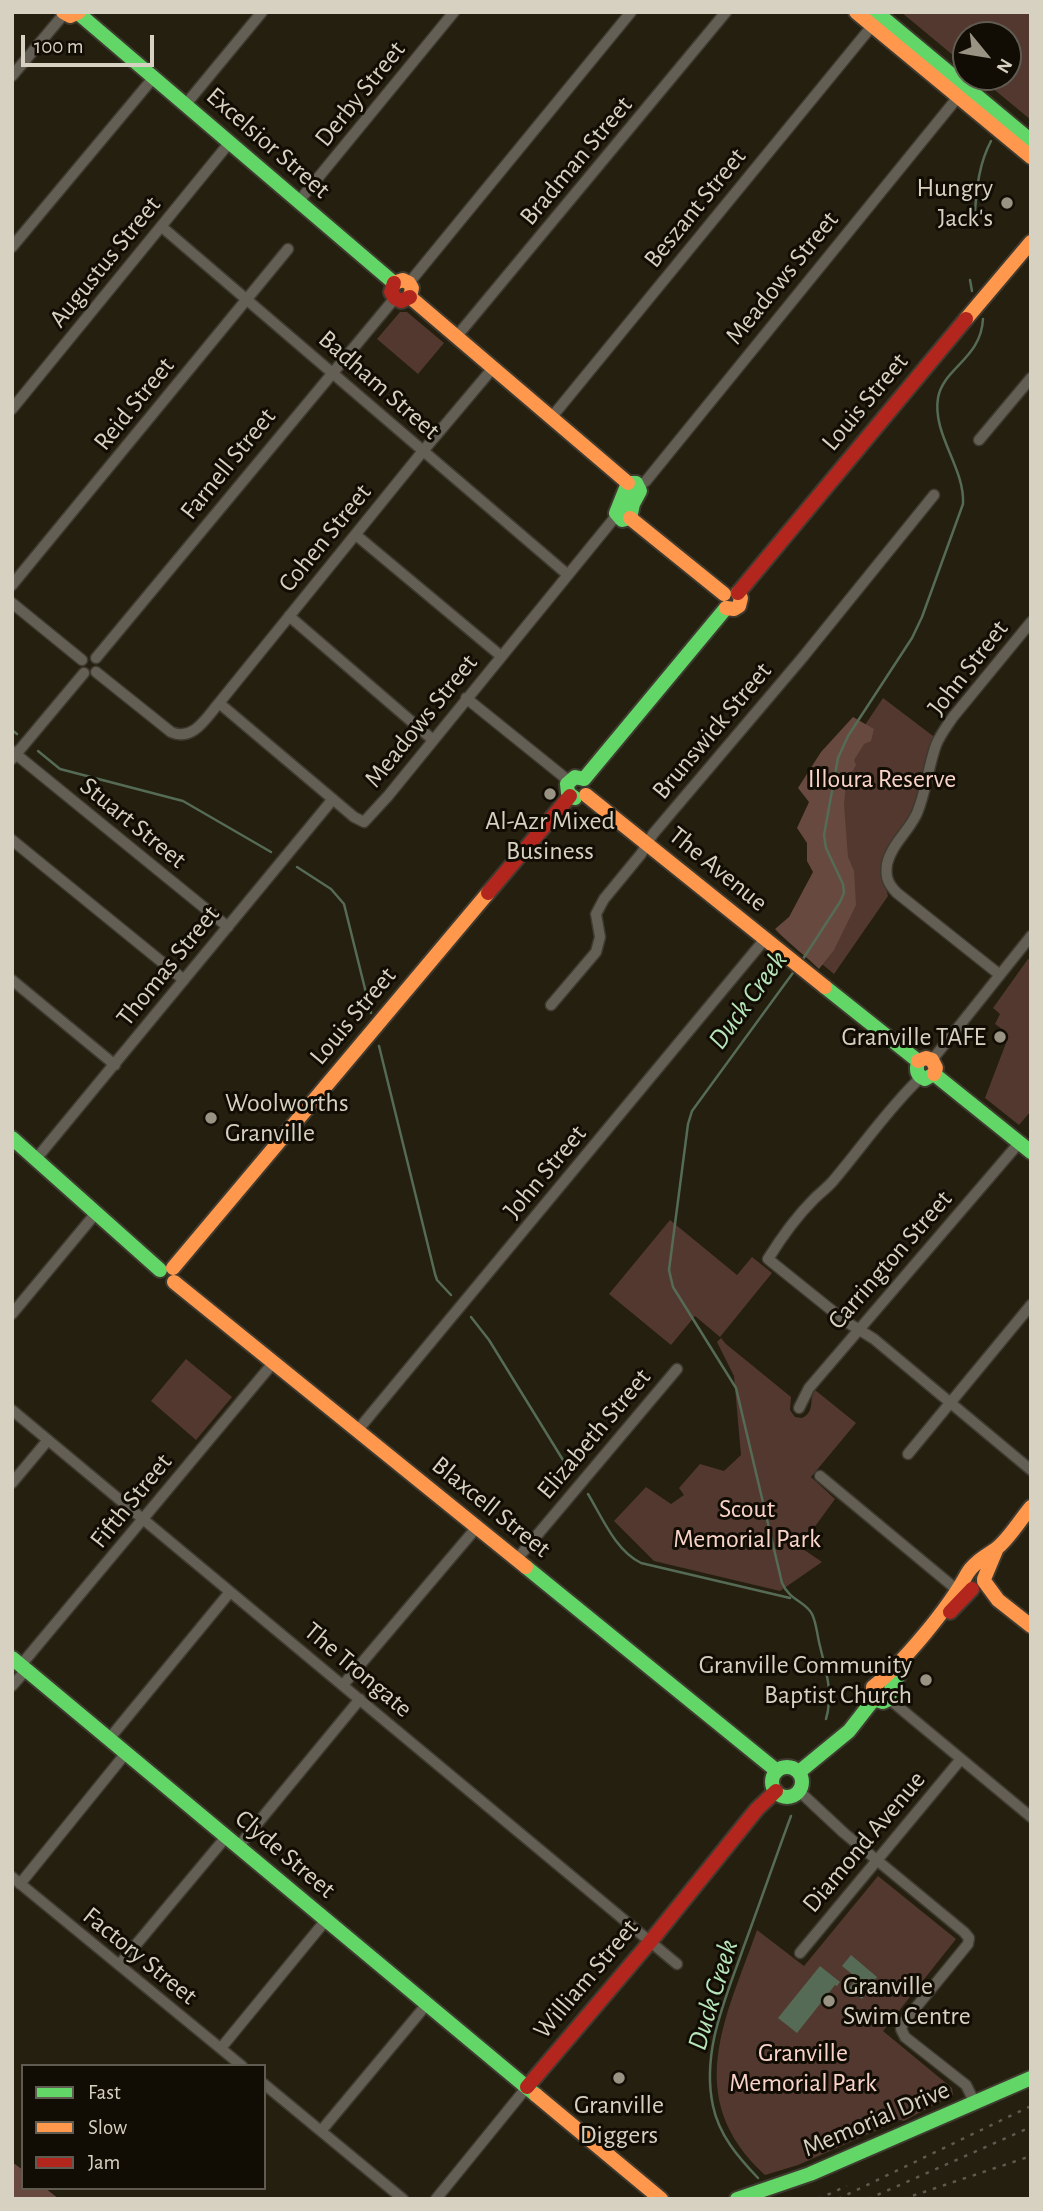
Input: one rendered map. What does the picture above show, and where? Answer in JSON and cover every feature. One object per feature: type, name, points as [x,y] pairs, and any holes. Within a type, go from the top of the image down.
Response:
[{"type":"street","points":[[186,104],[262,12]]},
{"type":"street","name":"Derby Street","points":[[299,201],[454,12]]},
{"type":"street","name":"Farnell Street","points":[[96,659],[631,12]]},
{"type":"street","name":"Bradman Street","points":[[457,336],[726,12]]},
{"type":"street","points":[[856,12],[874,19],[999,122],[1031,157]]},
{"type":"street","points":[[12,76],[71,13]]},
{"type":"street","name":"Excelsior Street","points":[[71,13],[154,77],[551,418],[633,484]]},
{"type":"street","points":[[874,19],[958,97],[1031,141]]},
{"type":"street","name":"Beszant Street","points":[[551,418],[874,19]]},
{"type":"street","points":[[12,247],[154,77]]},
{"type":"street","name":"Meadows Street","points":[[633,484],[646,481],[958,97]]},
{"type":"street","name":"Augustus Street","points":[[12,409],[230,142]]},
{"type":"street","name":"Badham Street","points":[[162,227],[568,575]]},
{"type":"street","name":"Louis Street","points":[[584,779],[729,598],[1031,242]]},
{"type":"street","name":"Reid Street","points":[[12,586],[288,249]]},
{"type":"street","name":"Cohen Street","points":[[96,672],[171,732],[178,736],[189,734],[219,703],[493,368]]},
{"type":"street","points":[[979,440],[1031,378]]},
{"type":"street","points":[[633,484],[624,489],[616,511],[729,598]]},
{"type":"street","name":"Brunswick Street","points":[[551,1005],[596,952],[600,937],[596,914],[604,899],[933,495]]},
{"type":"street","name":"Meadows Street","points":[[332,799],[359,821],[364,822],[568,575],[623,517]]},
{"type":"street","points":[[355,535],[501,656]]},
{"type":"street","points":[[12,603],[82,660]]},
{"type":"street","points":[[289,616],[433,740]]},
{"type":"street","name":"John Street","points":[[1000,975],[897,893],[888,884],[886,874],[890,855],[918,811],[937,744],[944,730],[1031,622]]},
{"type":"street","points":[[87,656],[96,659],[99,664],[96,672],[91,675],[84,673],[80,668],[82,660],[87,656]]},
{"type":"street","points":[[14,755],[84,673]]},
{"type":"street","points":[[467,698],[569,788],[576,799],[586,794],[588,785],[584,779],[575,777],[569,788]]},
{"type":"street","points":[[219,703],[332,799]]},
{"type":"street","name":"Stuart Street","points":[[14,755],[228,927]]},
{"type":"street","name":"Louis Street","points":[[169,1273],[569,788]]},
{"type":"street","name":"The Avenue","points":[[586,794],[1031,1152]]},
{"type":"street","name":"Thomas Street","points":[[36,1159],[332,799]]},
{"type":"street","points":[[12,840],[184,980]]},
{"type":"street","points":[[1031,936],[872,1134],[828,1187],[804,1211],[768,1259],[845,1321],[874,1339],[1031,1470]]},
{"type":"street","name":"John Street","points":[[357,1431],[765,939]]},
{"type":"street","points":[[12,980],[115,1065]]},
{"type":"street","name":"Blaxcell Street","points":[[14,1142],[273,1363],[777,1771]]},
{"type":"street","name":"Carrington Street","points":[[800,1408],[809,1388],[1019,1143]]},
{"type":"street","points":[[12,1314],[96,1213]]},
{"type":"street","points":[[908,1454],[1031,1305]]},
{"type":"street","name":"Fifth Street","points":[[12,1686],[20,1664],[273,1363]]},
{"type":"street","name":"Elizabeth Street","points":[[517,1559],[677,1369]]},
{"type":"street","name":"The Trongate","points":[[12,1410],[677,1964]]},
{"type":"street","points":[[12,1483],[48,1440]]},
{"type":"street","points":[[820,1476],[1031,1626]]},
{"type":"street","points":[[799,1772],[849,1731],[883,1693],[993,1560],[997,1548],[1031,1507]]},
{"type":"street","points":[[343,1685],[477,1527]]},
{"type":"street","points":[[109,1739],[230,1592]]},
{"type":"street","name":"Clyde Street","points":[[20,1664],[527,2087]]},
{"type":"street","points":[[883,1693],[1031,1817]]},
{"type":"street","points":[[238,1847],[360,1699]]},
{"type":"street","points":[[16,1881],[126,1753]]},
{"type":"street","name":"Diamond Avenue","points":[[800,1953],[961,1759]]},
{"type":"street","points":[[787,1766],[799,1772],[803,1780],[799,1791],[787,1797],[776,1791],[772,1782],[777,1771],[787,1766]]},
{"type":"street","name":"William Street","points":[[436,2199],[757,1809],[776,1791]]},
{"type":"street","points":[[799,1791],[844,1833],[969,1938],[968,1944],[901,2029],[905,2037],[966,2085],[975,2103]]},
{"type":"street","points":[[119,1965],[226,1836]]},
{"type":"street","name":"Factory Street","points":[[16,1881],[240,2064]]},
{"type":"street","points":[[221,2048],[326,1920]]},
{"type":"street","points":[[321,2132],[427,2004]]},
{"type":"street","name":"Memorial Drive","points":[[737,2199],[810,2174],[1031,2078]]},
{"type":"street","points":[[266,2086],[403,2199]]},
{"type":"street","points":[[527,2087],[661,2199]]},
{"type":"green space","points":[[901,12],[1031,12],[1031,120],[996,91],[1022,91],[1022,21],[952,21],[952,54]]},
{"type":"green space","points":[[400,312],[407,312],[444,343],[418,374],[377,339]]},
{"type":"green space","name":"Illoura Reserve","points":[[883,698],[937,739],[914,812],[883,877],[888,896],[834,974],[812,956],[835,810],[857,737]]},
{"type":"green space","name":"Granville TAFE","points":[[1028,959],[1031,961],[1031,1111],[1019,1125],[985,1098],[1006,1043],[1006,1032],[995,1024],[1000,1014],[993,1008]]},
{"type":"green space","points":[[670,1220],[737,1275],[752,1257],[772,1273],[720,1337],[695,1316],[671,1345],[609,1294]]},
{"type":"green space","name":"Scout Memorial Park","points":[[721,1338],[791,1397],[790,1410],[795,1417],[802,1418],[809,1412],[815,1390],[856,1423],[811,1477],[835,1499],[800,1547],[822,1562],[780,1591],[654,1561],[614,1521],[646,1487],[671,1504],[684,1495],[679,1488],[700,1464],[724,1471],[741,1455],[734,1376],[717,1342]]},
{"type":"green space","points":[[186,1359],[232,1397],[196,1440],[151,1401]]},
{"type":"green space","name":"Granville Memorial Park","points":[[878,1876],[956,1939],[883,2031],[952,2088],[953,2095],[904,2121],[900,2120],[798,2165],[765,2175],[739,2146],[724,2117],[717,2087],[718,2057],[724,2026],[757,1930],[804,1966]]},
{"type":"shaded area","points":[[853,717],[874,729],[871,741],[864,744],[854,760],[856,765],[846,782],[844,805],[848,857],[854,871],[856,905],[834,950],[819,969],[775,929],[789,917],[813,872],[807,861],[807,843],[797,828],[809,802],[798,788],[821,752]]},
{"type":"shaded area","points":[[851,1955],[877,1977],[862,1999],[849,1988],[857,1978],[842,1966]]},
{"type":"shaded area","points":[[820,1966],[840,1982],[797,2033],[778,2018]]},
{"type":"shaded area","points":[[12,2162],[21,2169],[21,2190],[48,2190],[59,2199],[12,2199]]},
{"type":"waterway","name":"Duck Creek","points":[[975,211],[981,167],[991,141]]},
{"type":"waterway","name":"Duck Creek","points":[[970,280],[972,291]]},
{"type":"waterway","name":"Duck Creek","points":[[801,962],[844,893],[843,884],[826,848],[824,835],[838,758],[848,736],[912,638],[963,504],[959,477],[940,425],[938,398],[947,379],[976,344],[983,319]]},
{"type":"waterway","points":[[12,730],[17,734]]},
{"type":"waterway","points":[[38,751],[60,769],[183,801],[271,852]]},
{"type":"waterway","points":[[297,867],[331,889],[344,904],[371,1013]]},
{"type":"waterway","name":"Duck Creek","points":[[795,970],[692,1111],[669,1270],[673,1287],[736,1388],[782,1583],[789,1594],[809,1610],[814,1620],[829,1690],[826,1719]]},
{"type":"waterway","points":[[379,1046],[435,1274],[451,1295]]},
{"type":"waterway","points":[[471,1317],[489,1340],[571,1473]]},
{"type":"waterway","points":[[588,1494],[616,1542],[641,1563],[790,1598]]},
{"type":"waterway","name":"Duck Creek","points":[[758,2178],[737,2154],[720,2127],[713,2106],[710,2065],[723,2005],[791,1816]]},
{"type":"railway","points":[[838,2199],[1031,2106]]},
{"type":"railway","points":[[868,2199],[1031,2127]]},
{"type":"railway","points":[[903,2199],[1031,2156]]},
{"type":"railway","points":[[818,2199],[847,2186]]},
{"type":"traffic: fast","points":[[876,12],[1031,141]]},
{"type":"traffic: fast","points":[[78,13],[394,283]]},
{"type":"traffic: fast","points":[[628,483],[616,513],[622,520],[630,518]]},
{"type":"traffic: fast","points":[[628,483],[636,483],[640,491],[630,518]]},
{"type":"traffic: fast","points":[[584,779],[726,608]]},
{"type":"traffic: fast","points":[[575,798],[568,793],[567,784],[575,777],[584,779]]},
{"type":"traffic: fast","points":[[825,987],[918,1061]]},
{"type":"traffic: fast","points":[[918,1061],[917,1070],[920,1076],[925,1079],[934,1074]]},
{"type":"traffic: fast","points":[[934,1074],[1031,1152]]},
{"type":"traffic: fast","points":[[12,1138],[160,1270]]},
{"type":"traffic: fast","points":[[526,1567],[777,1771]]},
{"type":"traffic: fast","points":[[12,1658],[536,2095]]},
{"type":"traffic: fast","points":[[874,1699],[883,1702],[889,1699],[892,1685],[902,1671]]},
{"type":"traffic: fast","points":[[799,1772],[849,1731],[874,1699]]},
{"type":"traffic: fast","points":[[787,1767],[798,1771],[802,1782],[798,1793],[787,1797],[776,1793],[772,1782],[776,1771],[787,1767]]},
{"type":"traffic: fast","points":[[737,2199],[810,2174],[1031,2078]]},
{"type":"traffic: slow","points":[[63,12],[70,16],[79,12]]},
{"type":"traffic: slow","points":[[856,12],[1031,157]]},
{"type":"traffic: slow","points":[[966,319],[1031,242]]},
{"type":"traffic: slow","points":[[394,283],[403,280],[409,283],[412,288],[410,297]]},
{"type":"traffic: slow","points":[[410,297],[628,483]]},
{"type":"traffic: slow","points":[[630,518],[724,594]]},
{"type":"traffic: slow","points":[[726,608],[734,609],[739,606],[741,598],[738,593]]},
{"type":"traffic: slow","points":[[586,795],[825,987]]},
{"type":"traffic: slow","points":[[173,1268],[488,893]]},
{"type":"traffic: slow","points":[[918,1061],[926,1058],[932,1060],[936,1068],[934,1074]]},
{"type":"traffic: slow","points":[[174,1282],[526,1567]]},
{"type":"traffic: slow","points":[[874,1699],[873,1687],[924,1634],[949,1603],[973,1566],[1001,1545],[1031,1507]]},
{"type":"traffic: slow","points":[[984,1579],[997,1548]]},
{"type":"traffic: slow","points":[[984,1581],[998,1600],[1031,1626]]},
{"type":"traffic: slow","points":[[536,2095],[661,2199]]},
{"type":"traffic: jam","points":[[394,283],[391,292],[395,298],[401,301],[410,297]]},
{"type":"traffic: jam","points":[[738,593],[966,319]]},
{"type":"traffic: jam","points":[[488,893],[570,796]]},
{"type":"traffic: jam","points":[[950,1612],[972,1589]]},
{"type":"traffic: jam","points":[[527,2087],[650,1942],[757,1809],[776,1791]]},
{"type":"place","name":"Hungry Jack's","points":[[1007,203]]},
{"type":"place","name":"Al-Azr Mixed Business","points":[[550,794]]},
{"type":"place","name":"Granville TAFE","points":[[1000,1037]]},
{"type":"place","name":"Woolworths Granville","points":[[211,1118]]},
{"type":"place","name":"Granville Community Baptist Church","points":[[926,1680]]},
{"type":"place","name":"Granville Swim Centre","points":[[829,2001]]},
{"type":"place","name":"Granville Diggers","points":[[619,2078]]}]
